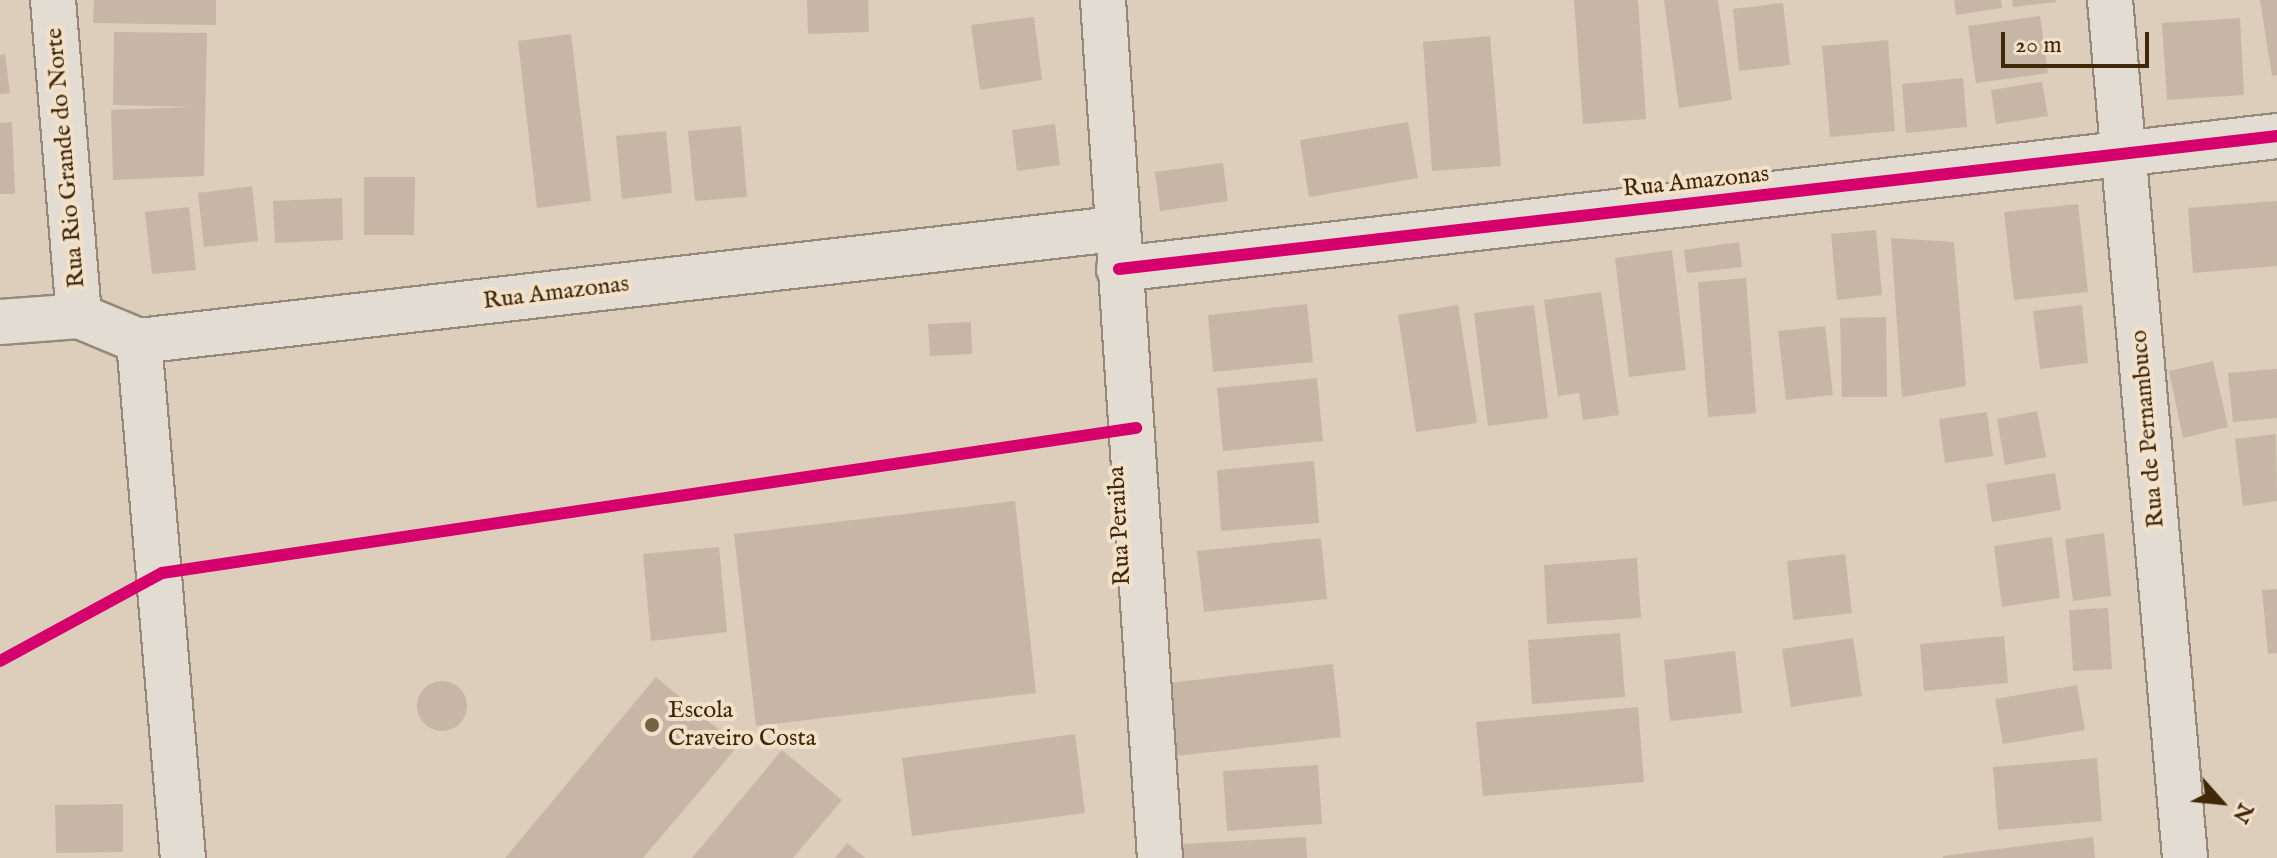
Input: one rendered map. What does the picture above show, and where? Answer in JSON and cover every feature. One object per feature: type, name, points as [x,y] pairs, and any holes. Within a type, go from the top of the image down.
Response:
[{"type":"street","name":"Rua Rio Grande do Norte","points":[[53,0],[79,316]]},
{"type":"street","name":"Rua Peraiba","points":[[1103,0],[1117,249],[1136,428],[1160,858]]},
{"type":"street","name":"Rua de Pernambuco","points":[[2110,0],[2185,858]]},
{"type":"street","name":"Rua Amazonas","points":[[0,322],[79,316],[139,341],[2124,157],[2277,136]]},
{"type":"street","points":[[139,341],[183,858]]},
{"type":"building","points":[[94,0],[216,0],[216,25],[93,23]]},
{"type":"building","points":[[807,0],[868,0],[869,32],[808,34]]},
{"type":"building","points":[[1574,0],[1638,0],[1646,119],[1583,124]]},
{"type":"building","points":[[1664,0],[1718,0],[1732,100],[1679,108]]},
{"type":"building","points":[[1954,0],[2001,0],[2002,8],[1956,15]]},
{"type":"building","points":[[2012,0],[2056,0],[2056,2],[2013,7]]},
{"type":"building","points":[[2260,0],[2277,0],[2277,75],[2272,76]]},
{"type":"building","points":[[1783,3],[1790,65],[1739,71],[1733,9]]},
{"type":"building","points":[[2040,16],[2048,73],[1976,83],[1968,26]]},
{"type":"building","points":[[1034,17],[1042,80],[980,90],[971,25]]},
{"type":"building","points":[[2240,18],[2244,95],[2167,100],[2162,23]]},
{"type":"building","points":[[114,32],[207,33],[204,176],[113,180],[111,110],[192,107],[113,105]]},
{"type":"building","points":[[571,34],[591,201],[537,208],[518,41]]},
{"type":"building","points":[[1490,36],[1501,166],[1432,171],[1423,42]]},
{"type":"building","points":[[1888,40],[1895,131],[1830,137],[1822,46]]},
{"type":"building","points":[[5,54],[10,93],[0,94],[0,55]]},
{"type":"building","points":[[1963,78],[1967,127],[1906,133],[1902,84]]},
{"type":"building","points":[[2042,82],[2048,116],[1996,124],[1991,90]]},
{"type":"building","points":[[12,122],[15,194],[0,194],[0,123]]},
{"type":"building","points":[[1408,122],[1418,178],[1309,197],[1300,140]]},
{"type":"building","points":[[1055,124],[1060,165],[1017,171],[1012,130]]},
{"type":"building","points":[[741,126],[747,197],[695,201],[688,131]]},
{"type":"building","points":[[666,131],[672,193],[622,199],[616,136]]},
{"type":"building","points":[[1223,163],[1228,201],[1160,211],[1155,172]]},
{"type":"building","points":[[364,177],[415,177],[414,235],[364,235]]},
{"type":"building","points":[[252,186],[258,241],[204,247],[198,193]]},
{"type":"building","points":[[342,198],[343,240],[275,243],[273,201]]},
{"type":"building","points":[[2277,201],[2277,266],[2193,273],[2188,208]]},
{"type":"building","points":[[2078,204],[2088,292],[2014,300],[2004,212]]},
{"type":"building","points":[[189,207],[196,270],[152,274],[145,212]]},
{"type":"building","points":[[1876,230],[1882,295],[1837,300],[1831,234]]},
{"type":"building","points":[[1891,238],[1954,242],[1966,386],[1902,397]]},
{"type":"building","points":[[1739,242],[1742,267],[1687,273],[1684,250]]},
{"type":"building","points":[[1672,250],[1686,370],[1629,377],[1615,258]]},
{"type":"building","points":[[1746,278],[1756,413],[1708,417],[1698,282]]},
{"type":"building","points":[[1601,292],[1619,415],[1583,420],[1579,393],[1558,396],[1544,300]]},
{"type":"building","points":[[1307,304],[1313,362],[1213,372],[1208,315]]},
{"type":"building","points":[[1458,305],[1477,423],[1416,432],[1398,315]]},
{"type":"building","points":[[1534,305],[1548,418],[1488,426],[1474,313]]},
{"type":"building","points":[[2082,305],[2088,363],[2040,369],[2033,311]]},
{"type":"building","points":[[1886,317],[1887,397],[1842,397],[1840,318]]},
{"type":"building","points":[[971,322],[972,354],[930,356],[928,324]]},
{"type":"building","points":[[1825,326],[1833,395],[1786,400],[1778,331]]},
{"type":"building","points":[[2213,361],[2228,427],[2183,438],[2169,371]]},
{"type":"building","points":[[2277,369],[2277,418],[2233,422],[2228,373]]},
{"type":"building","points":[[1317,378],[1323,441],[1223,451],[1217,388]]},
{"type":"building","points":[[2037,411],[2046,457],[2005,465],[1997,419]]},
{"type":"building","points":[[1987,412],[1993,456],[1945,463],[1939,419]]},
{"type":"building","points":[[2276,434],[2277,501],[2243,506],[2235,439]]},
{"type":"building","points":[[1314,461],[1319,523],[1221,531],[1217,470]]},
{"type":"building","points":[[2055,473],[2061,510],[1992,522],[1986,484]]},
{"type":"building","points":[[1015,501],[1036,693],[756,726],[734,534]]},
{"type":"building","points":[[2104,533],[2111,596],[2073,601],[2065,539]]},
{"type":"building","points":[[2052,537],[2060,598],[2002,607],[1994,546]]},
{"type":"building","points":[[1321,538],[1327,599],[1204,612],[1197,551]]},
{"type":"building","points":[[719,547],[727,632],[651,641],[643,554]]},
{"type":"building","points":[[1845,554],[1852,613],[1793,620],[1787,561]]},
{"type":"building","points":[[1637,558],[1641,618],[1547,624],[1544,565]]},
{"type":"building","points":[[2277,589],[2277,653],[2268,654],[2262,590]]},
{"type":"building","points":[[2108,608],[2112,669],[2073,671],[2069,610]]},
{"type":"building","points":[[1620,633],[1625,697],[1532,704],[1528,640]]},
{"type":"building","points":[[2004,636],[2008,683],[1924,691],[1920,644]]},
{"type":"building","points":[[1853,638],[1862,696],[1791,707],[1782,649]]},
{"type":"building","points":[[1735,651],[1742,713],[1670,721],[1664,660]]},
{"type":"building","points":[[1333,664],[1341,737],[1176,756],[1169,683]]},
{"type":"building","points":[[656,677],[738,746],[643,858],[505,858]]},
{"type":"building","points":[[442,681],[459,689],[467,706],[459,723],[442,731],[425,723],[417,706],[425,689]]},
{"type":"building","points":[[2077,685],[2085,730],[2003,744],[1995,699]]},
{"type":"building","points":[[1638,707],[1644,782],[1483,796],[1476,722]]},
{"type":"building","points":[[1075,734],[1085,813],[912,836],[902,758]]},
{"type":"building","points":[[782,750],[842,800],[793,858],[692,858]]},
{"type":"building","points":[[2097,758],[2102,821],[1998,830],[1993,767]]},
{"type":"building","points":[[1318,765],[1322,824],[1227,831],[1223,771]]},
{"type":"building","points":[[123,804],[123,852],[56,853],[55,805]]},
{"type":"building","points":[[1306,837],[1307,858],[1183,858],[1182,844]]},
{"type":"building","points":[[2093,837],[2095,858],[1943,858],[1943,856]]},
{"type":"building","points":[[847,843],[865,858],[835,858]]},
{"type":"cycle path","points":[[1119,269],[2277,136]]},
{"type":"cycle path","points":[[0,661],[162,573],[1136,428]]},
{"type":"place","name":"Escola Craveiro Costa","points":[[652,725]]}]
